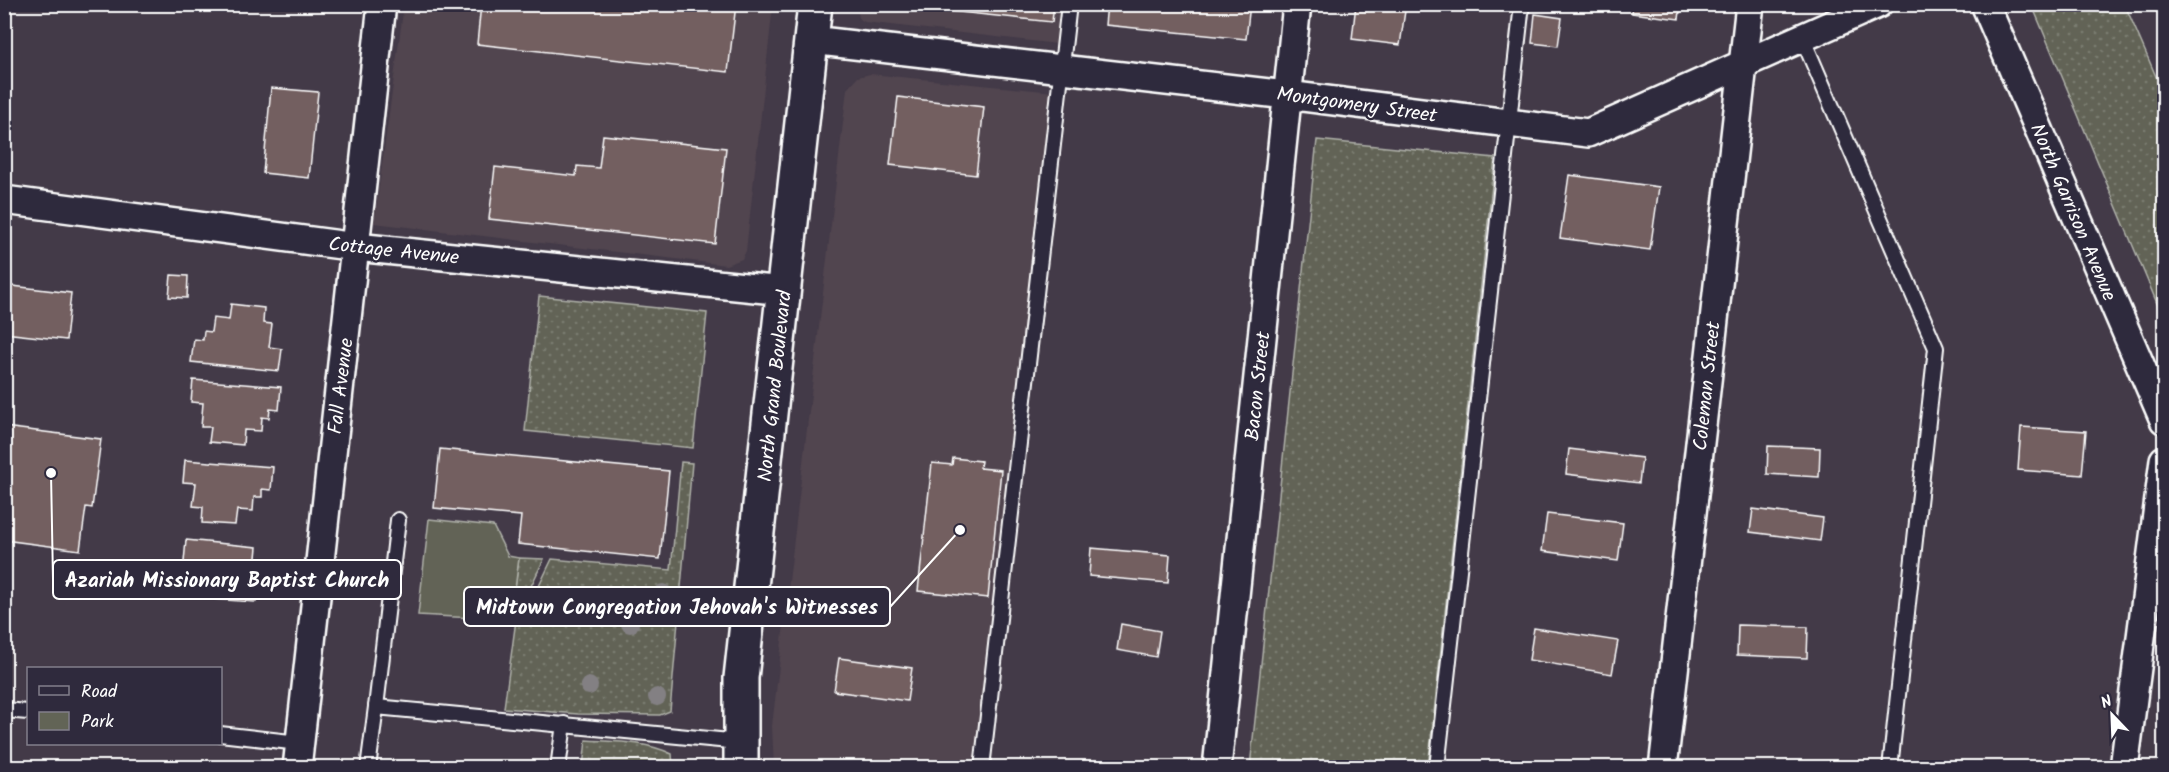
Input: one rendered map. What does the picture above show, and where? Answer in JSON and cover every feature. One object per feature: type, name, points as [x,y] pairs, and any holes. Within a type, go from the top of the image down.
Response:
[{"type":"main road","name":"North Grand Boulevard","points":[[741,755],[741,678],[815,4]]},
{"type":"street","name":"Fall Avenue","points":[[298,755],[382,4]]},
{"type":"street","name":"Bacon Street","points":[[1217,768],[1297,4]]},
{"type":"street","name":"Coleman Street","points":[[1664,768],[1750,4]]},
{"type":"street","name":"Montgomery Street","points":[[811,40],[1287,94],[1508,125],[1588,133],[1878,4]]},
{"type":"street","name":"North Garrison Avenue","points":[[1984,4],[2164,420]]},
{"type":"street","name":"Cottage Avenue","points":[[4,200],[356,247],[784,291]]},
{"type":"street","points":[[2124,768],[2164,460]]},
{"type":"lane","points":[[982,768],[1069,4]]},
{"type":"lane","points":[[1437,768],[1522,4]]},
{"type":"lane","points":[[1802,37],[1936,348],[1890,768]]},
{"type":"lane","points":[[368,768],[398,520]]},
{"type":"lane","points":[[376,707],[564,724],[741,755]]},
{"type":"lane","points":[[4,710],[27,712]]},
{"type":"lane","points":[[558,768],[564,724]]},
{"type":"lane","points":[[222,735],[298,755]]},
{"type":"shaded area","points":[[857,4],[1062,5],[1058,44],[865,22],[859,19]]},
{"type":"shaded area","points":[[404,5],[773,5],[746,251],[742,259],[726,265],[374,223]]},
{"type":"shaded area","points":[[870,74],[1054,92],[976,767],[774,768],[772,726],[847,89],[858,77]]},
{"type":"green space","points":[[2032,5],[2125,5],[2158,81],[2164,78],[2164,320]]},
{"type":"green space","points":[[1317,140],[1495,158],[1428,767],[1250,767]]},
{"type":"green space","points":[[539,296],[707,313],[693,448],[525,431]]},
{"type":"green space","points":[[681,462],[692,463],[670,711],[660,715],[578,714],[504,708],[516,620],[527,611],[552,559],[671,570]]},
{"type":"green space","points":[[429,519],[493,526],[508,556],[519,558],[511,620],[418,615]]},
{"type":"green space","points":[[519,558],[544,559],[518,613],[511,620]]},
{"type":"green space","points":[[586,740],[630,743],[661,750],[672,754],[673,767],[583,767]]},
{"type":"building","points":[[481,4],[736,4],[728,72],[477,44]]},
{"type":"building","points":[[1007,4],[1027,7],[1028,4],[1054,4],[1052,22],[893,5]]},
{"type":"building","points":[[1107,4],[1250,4],[1246,39],[1105,25]]},
{"type":"building","points":[[1356,4],[1406,4],[1400,45],[1352,39]]},
{"type":"building","points":[[1633,4],[1681,4],[1679,19],[1632,13]]},
{"type":"building","points":[[1535,14],[1562,18],[1558,46],[1532,43]]},
{"type":"building","points":[[271,88],[318,92],[309,178],[263,173]]},
{"type":"building","points":[[898,97],[984,107],[976,175],[890,165]]},
{"type":"building","points":[[603,135],[726,148],[715,244],[489,219],[495,167],[576,176],[577,166],[599,168]]},
{"type":"building","points":[[1569,175],[1659,187],[1650,250],[1560,238]]},
{"type":"building","points":[[171,275],[188,276],[187,298],[169,297]]},
{"type":"building","points":[[4,285],[71,293],[66,340],[4,333]]},
{"type":"building","points":[[231,304],[264,308],[263,323],[272,324],[269,347],[282,349],[279,371],[191,362],[194,339],[203,340],[204,331],[211,332],[213,318],[229,320]]},
{"type":"building","points":[[193,380],[281,387],[279,410],[270,409],[269,418],[262,417],[261,431],[244,430],[243,445],[209,442],[211,427],[201,427],[203,403],[191,402]]},
{"type":"building","points":[[4,427],[101,439],[92,508],[86,507],[80,550],[4,540]]},
{"type":"building","points":[[2021,427],[2086,431],[2082,475],[2018,470]]},
{"type":"building","points":[[1768,446],[1820,448],[1819,477],[1767,474]]},
{"type":"building","points":[[440,449],[669,471],[660,559],[518,544],[521,516],[434,508]]},
{"type":"building","points":[[1569,449],[1642,458],[1639,483],[1566,474]]},
{"type":"building","points":[[953,458],[981,461],[980,468],[1001,470],[988,598],[918,591],[932,463],[952,465]]},
{"type":"building","points":[[185,460],[273,467],[271,490],[262,489],[262,497],[254,497],[253,511],[237,510],[235,525],[202,523],[203,507],[193,506],[196,483],[183,482]]},
{"type":"building","points":[[1753,509],[1823,518],[1820,541],[1750,532]]},
{"type":"building","points":[[1547,514],[1623,523],[1618,561],[1542,551]]},
{"type":"building","points":[[186,540],[257,547],[254,579],[183,573]]},
{"type":"building","points":[[1091,548],[1170,555],[1168,583],[1089,576]]},
{"type":"building","points":[[213,579],[257,582],[256,602],[211,599]]},
{"type":"building","points":[[1121,624],[1160,631],[1156,657],[1117,650]]},
{"type":"building","points":[[1738,625],[1808,627],[1807,658],[1737,655]]},
{"type":"building","points":[[1534,628],[1618,641],[1612,674],[1529,660]]},
{"type":"building","points":[[839,658],[912,668],[907,701],[834,691]]},
{"type":"place","name":"Azariah Missionary Baptist Church","points":[[51,473]]},
{"type":"place","name":"Midtown Congregation Jehovah's Witnesses","points":[[960,530]]}]
